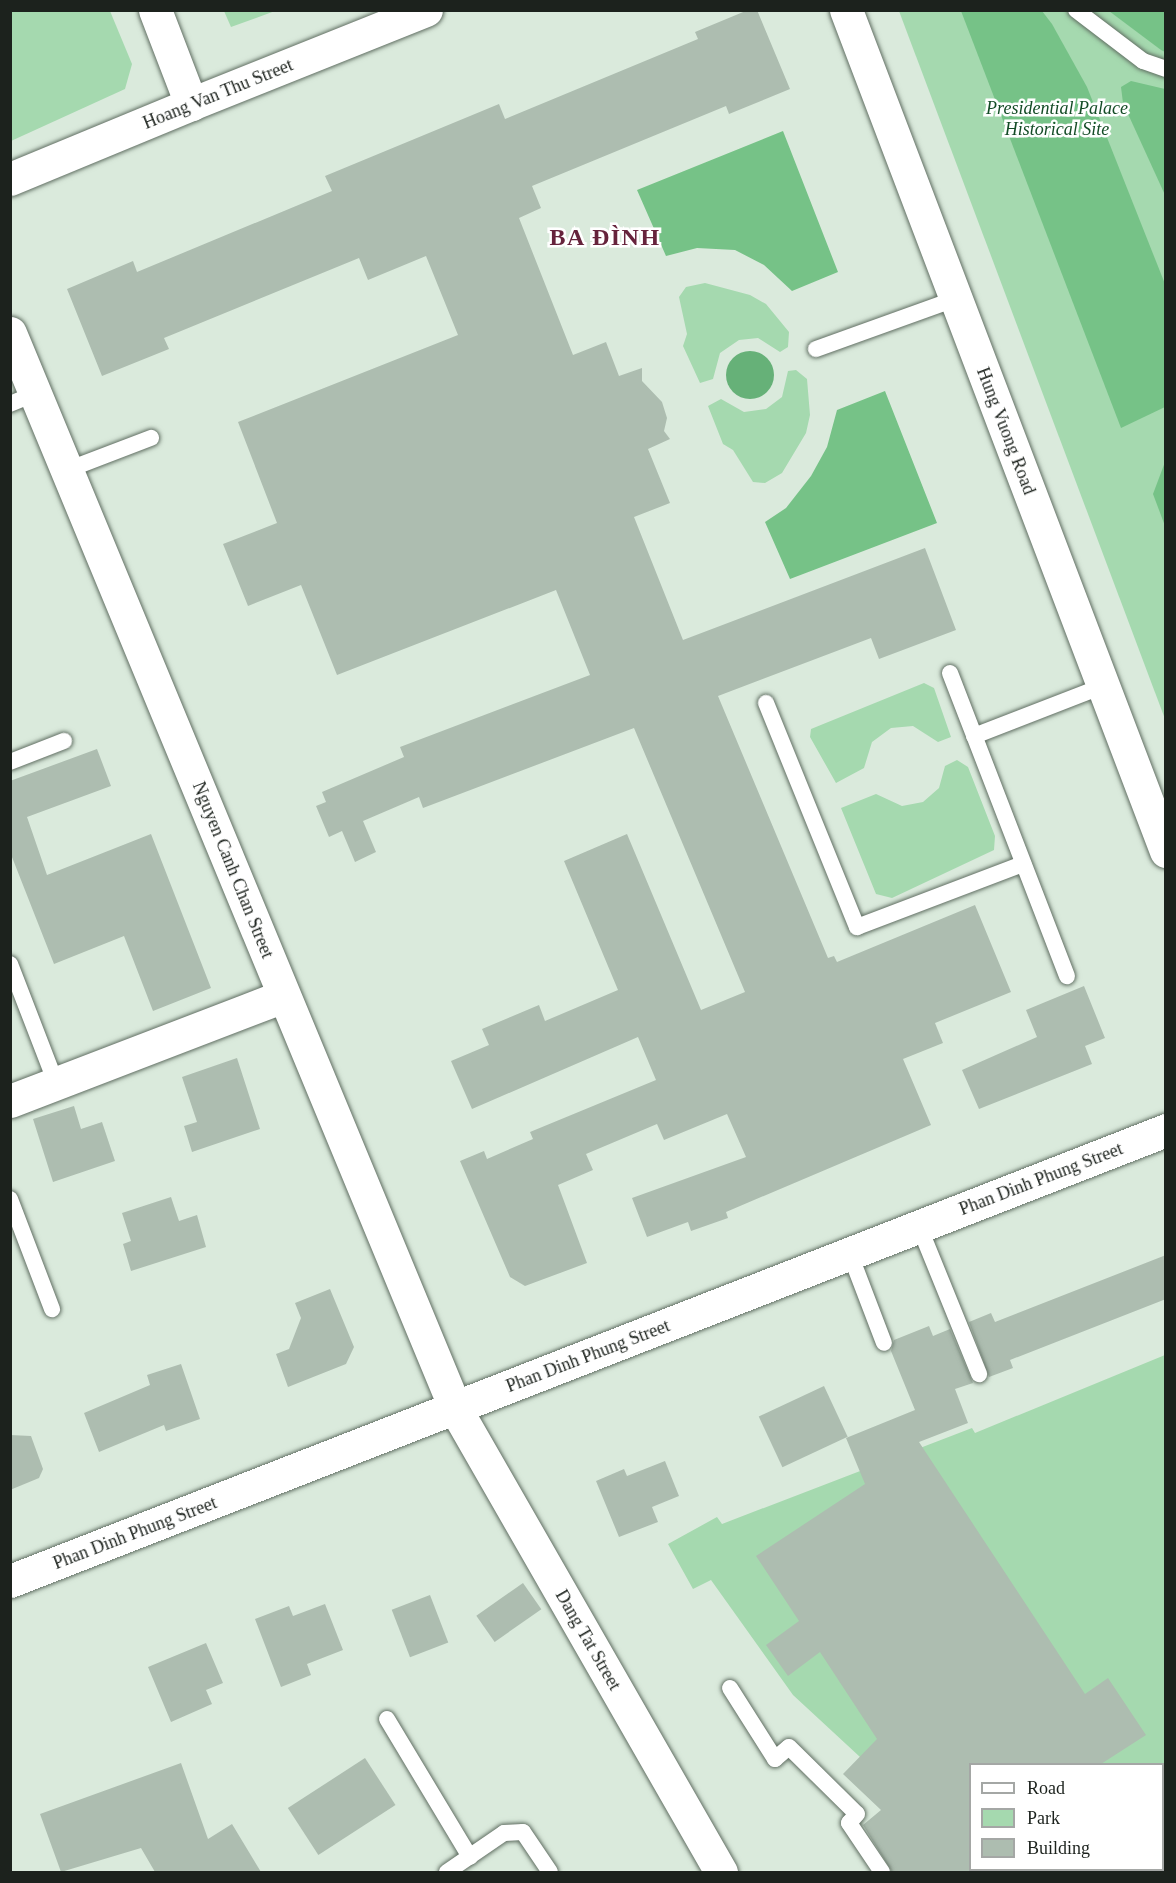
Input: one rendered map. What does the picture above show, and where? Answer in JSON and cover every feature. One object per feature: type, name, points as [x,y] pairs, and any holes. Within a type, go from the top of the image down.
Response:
[{"type":"main road","points":[[155,10],[191,104]]},
{"type":"main road","name":"Hoang Van Thu Street","points":[[10,179],[426,10]]},
{"type":"main road","name":"Hung Vuong Road","points":[[846,10],[1166,851]]},
{"type":"main road","name":"Nguyen Canh Chan Street","points":[[10,333],[23,398],[68,470],[455,1408]]},
{"type":"main road","points":[[10,1101],[284,996]]},
{"type":"main road","name":"Phan Dinh Phung Street","points":[[10,1581],[1166,1130]]},
{"type":"main road","name":"Dang Tat Street","points":[[455,1408],[721,1872]]},
{"type":"lane","points":[[1076,10],[1143,61],[1166,69]]},
{"type":"lane","points":[[816,349],[955,299]]},
{"type":"lane","points":[[68,470],[151,438]]},
{"type":"lane","points":[[950,673],[1067,976]]},
{"type":"lane","points":[[974,736],[1102,686]]},
{"type":"lane","points":[[766,703],[857,927],[1023,864]]},
{"type":"lane","points":[[10,762],[64,741]]},
{"type":"lane","points":[[10,964],[56,1083]]},
{"type":"lane","points":[[10,1199],[52,1310]]},
{"type":"lane","points":[[919,1226],[979,1374]]},
{"type":"lane","points":[[850,1254],[884,1343]]},
{"type":"lane","points":[[730,1688],[775,1759],[789,1747],[857,1814],[849,1823],[882,1872]]},
{"type":"lane","points":[[387,1719],[470,1857]]},
{"type":"lane","points":[[447,1872],[504,1833],[523,1832],[550,1872]]},
{"type":"green space","points":[[10,11],[110,11],[132,64],[125,89],[11,141]]},
{"type":"green space","points":[[224,11],[275,11],[231,27]]},
{"type":"green space","name":"Presidential Palace Historical Site","points":[[899,11],[1165,11],[1165,719]]},
{"type":"green space","points":[[961,11],[1042,11],[1052,24],[1087,87],[1165,284],[1165,407],[1121,428]]},
{"type":"green space","points":[[1109,11],[1165,11],[1165,52],[1161,50]]},
{"type":"green space","points":[[1131,81],[1165,89],[1165,195],[1123,103],[1121,87]]},
{"type":"green space","points":[[783,131],[838,272],[792,291],[764,265],[735,250],[697,248],[666,256],[637,190]]},
{"type":"green space","points":[[705,283],[750,295],[766,304],[789,332],[788,347],[780,352],[758,338],[739,340],[720,353],[713,379],[700,383],[683,346],[687,334],[679,297],[686,287]]},
{"type":"green space","points":[[796,370],[807,379],[810,415],[806,433],[782,473],[765,483],[753,482],[733,450],[723,444],[708,406],[721,399],[744,412],[766,409],[782,397],[788,371]]},
{"type":"green space","points":[[885,391],[937,523],[790,579],[765,522],[786,508],[811,476],[827,447],[837,410]]},
{"type":"green space","points":[[1165,462],[1165,526],[1153,494]]},
{"type":"green space","points":[[924,683],[934,688],[951,737],[938,742],[913,726],[891,728],[872,742],[864,768],[836,783],[810,737],[811,729]]},
{"type":"green space","points":[[957,760],[968,767],[995,836],[994,850],[892,898],[876,894],[841,808],[876,794],[902,806],[923,802],[939,788],[945,766]]},
{"type":"green space","points":[[1165,1355],[1165,1765],[1164,1763],[969,1763],[969,1871],[983,1871],[957,1872],[913,1806],[793,1695],[711,1580],[693,1589],[668,1544],[717,1517],[722,1524],[972,1428],[975,1433]]},
{"type":"shaded area","points":[[750,351],[767,358],[774,375],[767,392],[750,399],[733,392],[726,375],[733,358]]},
{"type":"building","points":[[748,10],[757,10],[790,89],[729,114],[726,106],[532,186],[541,208],[519,218],[573,355],[606,342],[619,376],[642,368],[642,381],[662,402],[667,418],[664,431],[670,439],[648,449],[670,503],[634,517],[683,640],[925,548],[956,630],[879,659],[871,638],[718,696],[828,958],[834,956],[837,962],[975,905],[1011,992],[935,1023],[943,1043],[903,1059],[931,1125],[726,1212],[728,1218],[691,1231],[688,1222],[647,1237],[632,1198],[746,1157],[727,1114],[664,1140],[657,1124],[586,1154],[593,1170],[558,1185],[587,1263],[525,1286],[510,1277],[460,1161],[484,1151],[487,1159],[533,1139],[530,1132],[656,1080],[638,1037],[472,1109],[451,1061],[489,1045],[482,1029],[539,1005],[545,1021],[618,990],[564,861],[627,834],[701,1010],[745,992],[634,728],[423,808],[419,797],[363,821],[376,852],[355,862],[342,831],[329,837],[316,806],[326,802],[322,792],[404,757],[400,747],[590,675],[556,590],[337,675],[301,585],[248,606],[223,544],[277,523],[238,422],[458,335],[426,256],[368,280],[359,258],[164,338],[169,349],[102,376],[67,289],[133,261],[137,272],[332,191],[325,176],[499,104],[505,119],[698,39],[695,32]]},
{"type":"building","points":[[97,749],[111,786],[27,817],[47,875],[151,834],[211,988],[153,1011],[124,936],[54,964],[10,852],[10,781]]},
{"type":"building","points":[[1084,986],[1105,1038],[1085,1046],[1092,1064],[979,1109],[962,1070],[1037,1037],[1026,1010]]},
{"type":"building","points":[[237,1058],[260,1129],[192,1152],[184,1126],[197,1122],[182,1077]]},
{"type":"building","points":[[74,1106],[81,1129],[102,1122],[115,1161],[53,1182],[33,1119]]},
{"type":"building","points":[[171,1197],[179,1221],[197,1215],[206,1247],[131,1271],[123,1244],[131,1241],[122,1213]]},
{"type":"building","points":[[1166,1255],[1166,1299],[1010,1360],[1013,1368],[989,1377],[969,1322],[991,1313],[995,1322]]},
{"type":"building","points":[[330,1289],[354,1347],[346,1364],[288,1387],[276,1354],[289,1349],[301,1318],[295,1303]]},
{"type":"building","points":[[929,1326],[933,1336],[950,1329],[973,1383],[955,1389],[968,1423],[919,1442],[1085,1694],[1108,1678],[1146,1735],[1103,1763],[969,1763],[969,1871],[982,1872],[892,1872],[863,1825],[881,1810],[843,1774],[877,1739],[820,1652],[788,1676],[766,1645],[799,1621],[756,1556],[865,1484],[846,1438],[915,1410],[891,1351],[894,1340]]},
{"type":"building","points":[[181,1364],[200,1419],[166,1431],[164,1425],[99,1452],[84,1413],[150,1385],[147,1375]]},
{"type":"building","points":[[824,1386],[848,1437],[782,1467],[759,1416]]},
{"type":"building","points":[[10,1435],[31,1436],[43,1469],[39,1478],[10,1490]]},
{"type":"building","points":[[665,1461],[679,1496],[652,1507],[658,1522],[619,1537],[596,1481],[624,1469],[627,1476]]},
{"type":"building","points":[[523,1583],[541,1609],[495,1642],[476,1616]]},
{"type":"building","points":[[430,1595],[448,1643],[410,1657],[392,1610]]},
{"type":"building","points":[[325,1604],[343,1650],[307,1664],[311,1675],[281,1687],[255,1619],[289,1606],[293,1616]]},
{"type":"building","points":[[206,1643],[223,1683],[206,1690],[212,1704],[171,1722],[148,1667]]},
{"type":"building","points":[[365,1758],[395,1805],[318,1855],[288,1808]]},
{"type":"building","points":[[181,1763],[208,1839],[232,1824],[261,1872],[155,1872],[141,1848],[61,1872],[40,1814]]},
{"type":"district","name":"BA ĐÌNH","points":[[605,238]]}]
